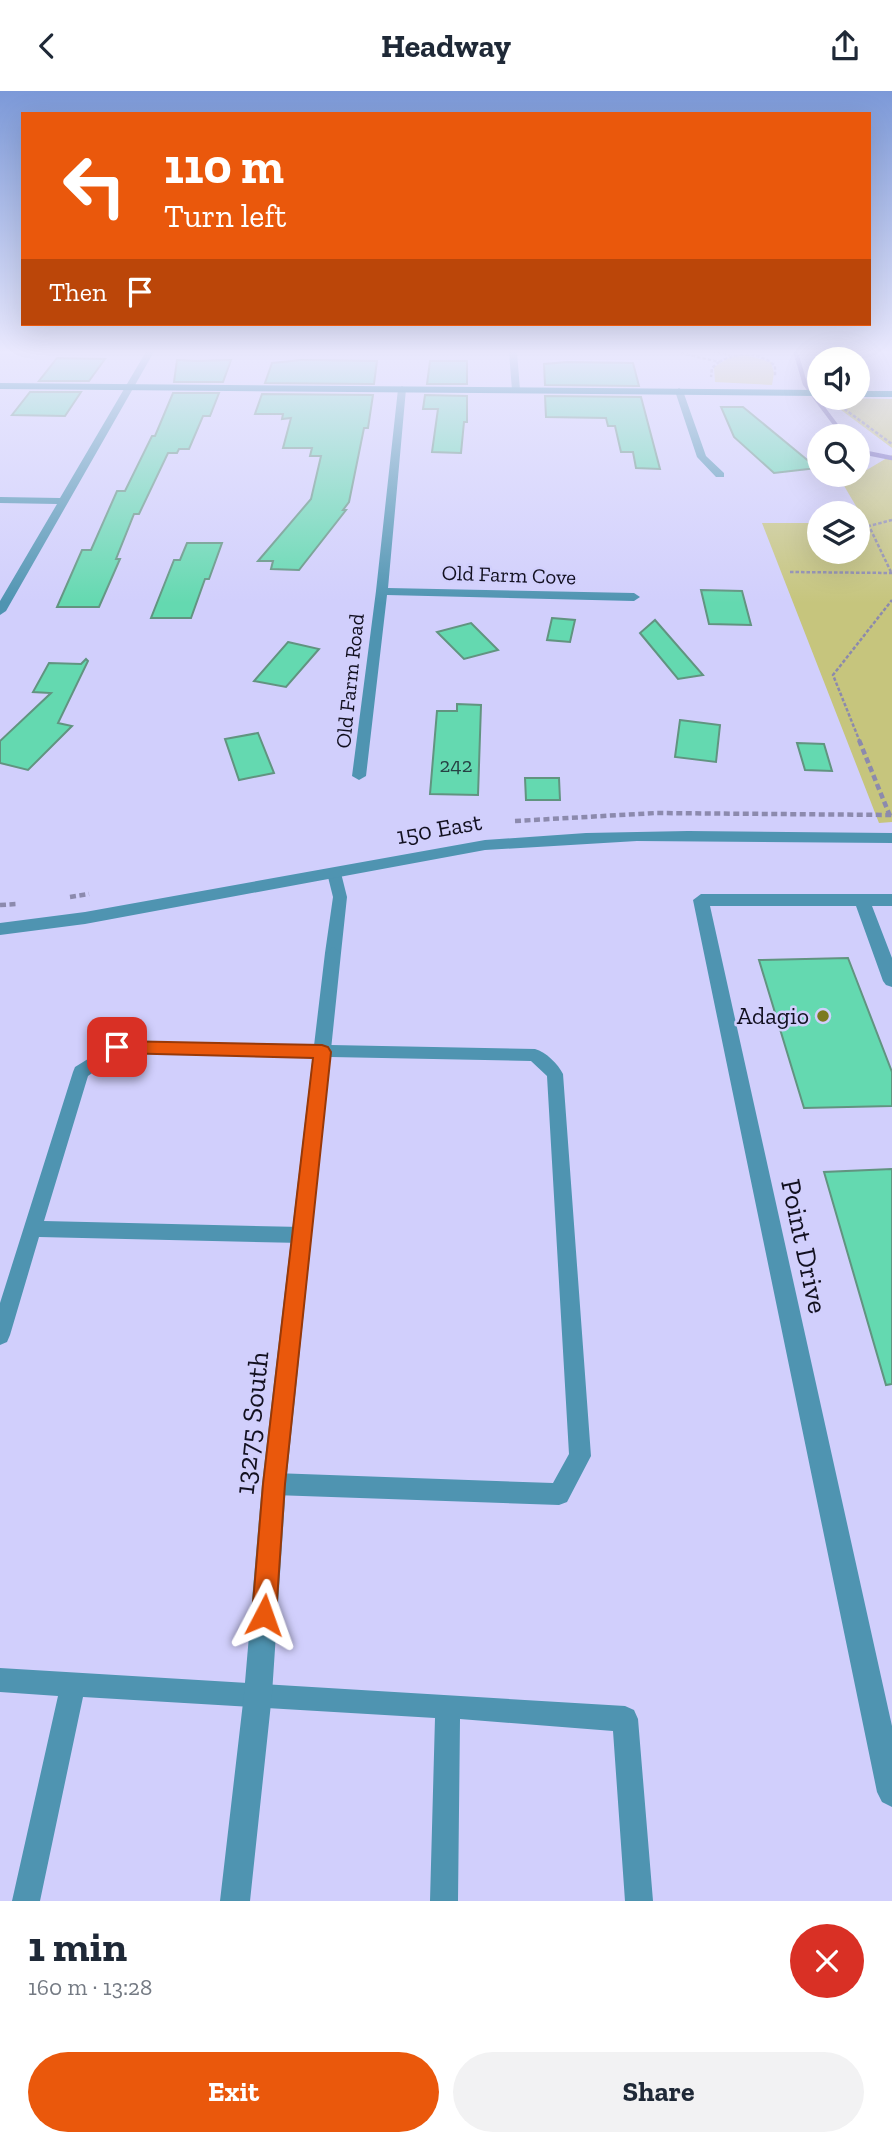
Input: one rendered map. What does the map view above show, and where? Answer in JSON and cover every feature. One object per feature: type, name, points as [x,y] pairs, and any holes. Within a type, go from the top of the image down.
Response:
[{"type":"street","points":[[0,611],[103,434]]},
{"type":"street","points":[[382,591],[397,434]]},
{"type":"street","points":[[694,434],[702,457],[720,475]]},
{"type":"street","points":[[0,500],[64,501]]},
{"type":"street","name":"Old Farm Cove","points":[[382,591],[634,597]]},
{"type":"street","name":"Old Farm Road","points":[[359,776],[382,591]]},
{"type":"street","name":"150 East","points":[[0,929],[85,918],[485,845],[578,836],[892,838]]},
{"type":"street","name":"Point Drive","points":[[892,900],[701,899],[892,1792]]},
{"type":"street","points":[[862,900],[892,981]]},
{"type":"street","name":"13275 South","points":[[235,1901],[258,1694],[274,1484],[333,953]]},
{"type":"lane","points":[[333,953],[340,897],[334,873]]},
{"type":"lane","points":[[0,1335],[81,1072],[117,1047],[535,1055],[555,1074],[580,1456],[559,1494],[274,1484]]},
{"type":"lane","points":[[33,1229],[302,1235]]},
{"type":"lane","points":[[0,1680],[625,1719],[639,1901]]},
{"type":"lane","points":[[26,1901],[73,1686]]},
{"type":"lane","points":[[444,1901],[448,1706]]},
{"type":"path","points":[[790,572],[892,573],[869,526],[892,520]]},
{"type":"path","points":[[892,600],[833,675],[892,815]]},
{"type":"shaded area","points":[[874,434],[892,434],[892,448]]},
{"type":"shaded area","points":[[892,455],[892,822],[879,823],[762,523],[807,523],[807,564],[870,564],[870,501],[853,501],[845,487],[870,487],[870,468]]},
{"type":"building","points":[[195,434],[189,449],[168,453],[139,514],[134,514],[116,559],[120,559],[99,607],[57,607],[82,550],[91,550],[117,491],[125,491],[152,436]]},
{"type":"building","points":[[287,434],[363,434],[349,502],[343,510],[346,510],[299,570],[271,569],[273,561],[258,561],[311,499],[321,456],[310,456],[312,448],[283,448]]},
{"type":"building","points":[[434,434],[463,434],[461,453],[432,452]]},
{"type":"building","points":[[617,434],[651,434],[660,469],[636,468],[633,452],[621,452]]},
{"type":"building","points":[[733,434],[776,434],[807,460],[807,469],[774,473]]},
{"type":"building","points":[[187,543],[222,543],[191,618],[151,618],[174,560],[180,560]]},
{"type":"building","points":[[701,590],[742,591],[751,625],[709,624]]},
{"type":"building","points":[[552,618],[575,620],[570,642],[547,640]]},
{"type":"building","points":[[655,620],[703,675],[678,679],[640,633]]},
{"type":"building","points":[[471,623],[498,650],[464,659],[437,632]]},
{"type":"building","points":[[288,642],[319,649],[286,687],[254,681]]},
{"type":"building","points":[[86,659],[88,661],[58,723],[72,726],[28,770],[0,763],[0,741],[51,693],[33,692],[49,663],[81,664]]},
{"type":"building","points":[[457,704],[481,705],[478,795],[430,794],[437,711],[457,711]]},
{"type":"building","points":[[680,720],[720,725],[716,762],[675,757]]},
{"type":"building","points":[[258,733],[274,773],[239,780],[225,739]]},
{"type":"building","points":[[797,743],[824,744],[832,771],[805,770]]},
{"type":"building","points":[[525,778],[559,778],[560,800],[526,800]]},
{"type":"building","name":"Adagio","points":[[848,958],[892,1072],[892,1106],[804,1108],[759,960]]},
{"type":"building","points":[[892,1169],[892,1384],[886,1385],[824,1172]]},
{"type":"waterway","points":[[870,454],[892,458]]},
{"type":"place","name":"Adagio","points":[[823,1016]]},
{"type":"route","points":[[117,1047],[322,1052],[274,1484],[264,1615]]}]
